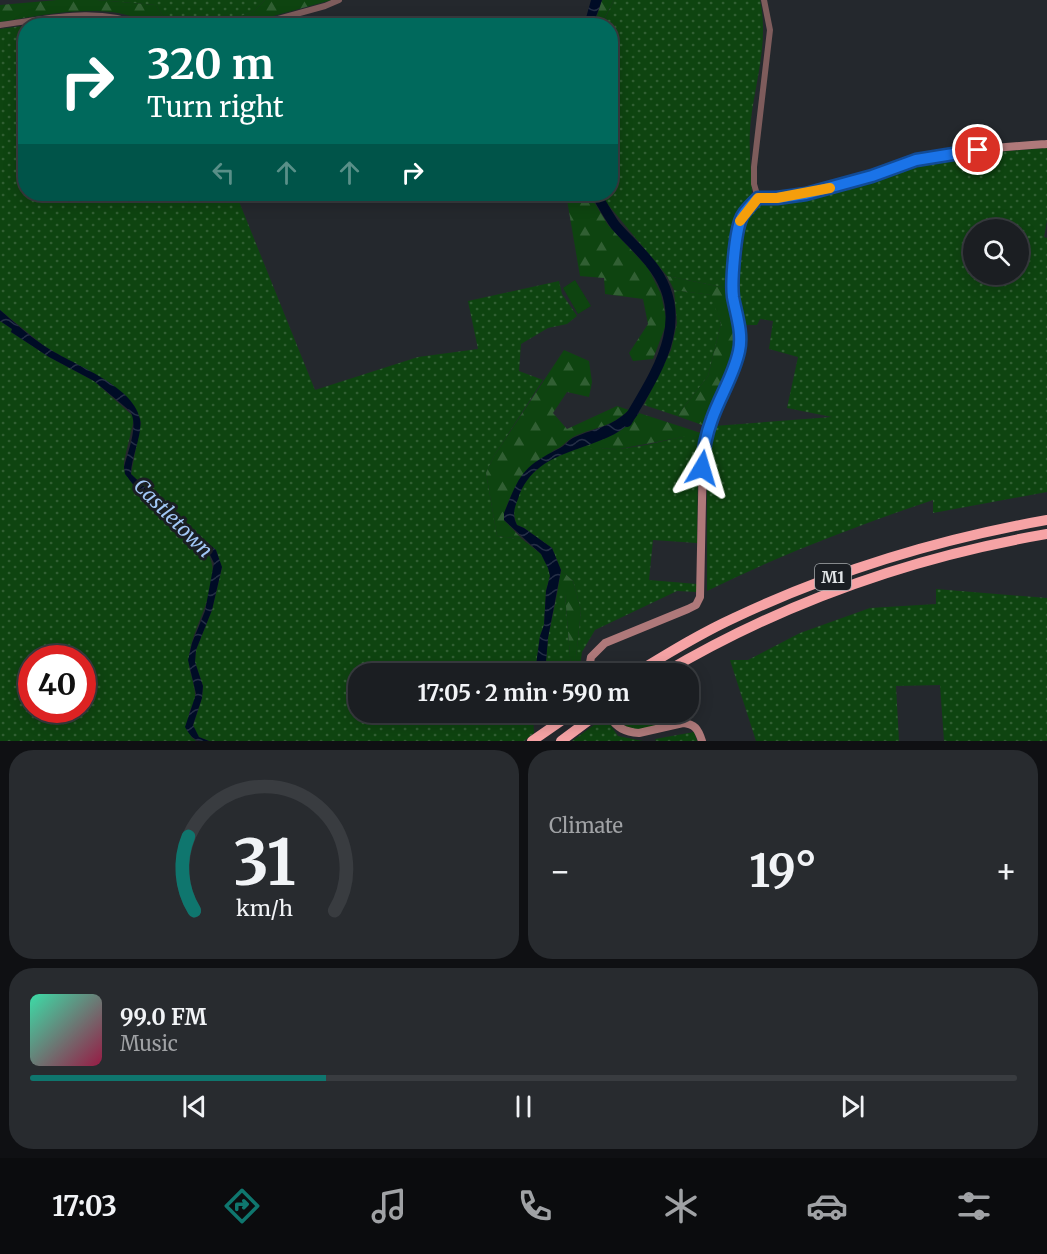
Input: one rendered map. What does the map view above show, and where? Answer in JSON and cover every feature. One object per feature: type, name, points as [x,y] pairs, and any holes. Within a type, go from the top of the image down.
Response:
[{"type":"highway","name":"M1","points":[[652,663],[733,618],[823,580],[902,553],[959,537],[1047,520]]},
{"type":"highway","name":"M1","points":[[683,663],[760,622],[842,588],[921,562],[1047,534]]},
{"type":"highway","points":[[532,741],[558,723]]},
{"type":"highway","points":[[561,741],[590,723]]},
{"type":"street","points":[[282,18],[339,0]]},
{"type":"street","points":[[758,198],[754,184],[754,167],[770,30],[764,0]]},
{"type":"street","points":[[68,18],[97,15],[122,18]]},
{"type":"street","points":[[0,25],[18,23]]},
{"type":"street","points":[[590,663],[591,657],[605,643],[696,605],[701,592],[703,453],[712,417],[731,376],[740,349],[739,325],[733,296],[735,253],[741,218],[758,198],[806,194],[872,176],[916,160],[978,150],[1047,144]]},
{"type":"street","points":[[614,723],[627,732],[639,734],[682,723],[690,724],[699,731],[702,741]]},
{"type":"green space","points":[[57,0],[97,0],[156,5],[164,18],[137,18],[118,13],[88,11],[0,22],[0,5]]},
{"type":"green space","points":[[97,0],[265,0],[254,11],[236,18],[164,18],[156,5]]},
{"type":"green space","points":[[265,0],[332,0],[266,18],[236,18],[254,11]]},
{"type":"green space","points":[[602,0],[614,0],[605,18],[596,18]]},
{"type":"green space","points":[[614,0],[760,0],[763,30],[761,60],[750,137],[752,192],[749,201],[737,218],[727,288],[667,276],[605,201],[618,201],[618,18],[605,18]]},
{"type":"green space","points":[[18,27],[18,201],[239,201],[315,390],[418,357],[478,349],[468,301],[559,281],[562,294],[577,316],[567,324],[548,328],[521,344],[519,371],[543,380],[494,456],[486,473],[497,536],[522,539],[541,554],[548,567],[550,576],[536,663],[348,663],[348,723],[534,723],[534,733],[524,741],[209,741],[199,737],[193,726],[202,698],[203,686],[195,662],[196,650],[212,610],[222,568],[216,550],[131,474],[141,422],[113,386],[44,346],[0,310],[0,29]]},
{"type":"green space","points":[[1047,148],[1047,221],[1044,237],[1047,238],[1047,492],[933,513],[933,500],[818,542],[707,591],[707,451],[714,426],[832,417],[787,408],[798,357],[769,349],[773,321],[760,319],[757,325],[745,325],[738,288],[746,220],[760,202],[786,202],[852,189],[892,172],[997,152]]},
{"type":"green space","points":[[567,201],[593,201],[608,225],[648,268],[661,294],[667,322],[653,359],[633,361],[629,353],[648,324],[643,299],[605,294],[604,278],[580,276]]},
{"type":"green space","points":[[667,276],[727,288],[737,331],[735,354],[705,426],[677,416],[708,376],[721,324],[711,295],[674,290]]},
{"type":"green space","points":[[575,280],[591,306],[578,314],[563,288]]},
{"type":"green space","points":[[674,290],[712,295],[721,324],[708,376],[677,416],[644,405],[671,350],[677,323]]},
{"type":"green space","points":[[0,321],[12,329],[11,332],[49,357],[94,381],[134,417],[124,463],[128,477],[145,498],[202,545],[210,558],[213,572],[211,586],[191,646],[189,660],[195,697],[189,714],[189,723],[191,737],[196,741],[0,741]]},
{"type":"green space","points":[[564,350],[589,361],[592,382],[589,397],[567,392],[553,413],[567,429],[617,406],[629,410],[609,424],[573,437],[554,450],[529,473],[510,499],[504,520],[522,539],[497,536],[486,473],[494,456]]},
{"type":"green space","points":[[639,413],[701,433],[701,437],[683,437],[619,449],[578,448],[619,431]]},
{"type":"green space","points":[[683,437],[701,437],[698,456],[697,543],[653,540],[649,580],[697,584],[697,592],[677,591],[595,630],[582,652],[580,663],[575,663],[581,610],[573,581],[561,570],[552,548],[517,525],[514,512],[516,500],[530,476],[541,466],[566,451],[578,448],[614,449]]},
{"type":"green space","points":[[561,570],[573,581],[581,610],[576,663],[571,663],[565,594],[557,594]]},
{"type":"green space","points":[[936,589],[1047,598],[1047,741],[944,741],[940,685],[896,686],[899,741],[756,741],[730,660],[748,660],[800,633],[870,608],[936,604]]},
{"type":"green space","points":[[557,594],[565,594],[571,663],[546,663],[548,638]]},
{"type":"green space","points":[[597,723],[609,723],[618,736],[643,741],[572,741]]},
{"type":"green space","points":[[622,723],[672,723],[638,730],[626,727]]},
{"type":"green space","points":[[694,732],[697,741],[656,741],[655,739]]},
{"type":"water","points":[[591,0],[602,0],[596,18],[586,18]]},
{"type":"water","name":"Castletown","points":[[0,310],[43,345],[99,376],[126,395],[140,419],[131,474],[216,550],[222,567],[212,610],[196,650],[195,662],[203,686],[202,698],[193,725],[199,737],[209,741],[194,738],[185,727],[196,694],[188,660],[205,611],[214,563],[202,545],[148,501],[125,474],[124,467],[133,431],[130,411],[94,381],[49,357],[11,332],[12,329],[0,321]]},
{"type":"water","points":[[629,410],[639,413],[626,427],[610,436],[557,457],[541,467],[527,480],[517,503],[514,515],[517,525],[552,548],[561,570],[548,638],[546,663],[536,663],[550,576],[541,554],[504,520],[504,513],[519,480],[537,461],[573,438],[610,424]]},
{"type":"waterway","points":[[600,201],[615,225],[650,263],[663,283],[670,303],[667,344],[650,383],[627,422]]},
{"type":"slow traffic","points":[[740,221],[758,198],[806,194],[830,188]]},
{"type":"route","points":[[702,468],[703,453],[712,417],[731,376],[740,349],[737,308],[733,296],[735,253],[741,218],[753,203],[758,198],[777,198],[823,190],[916,160],[978,150]]}]
